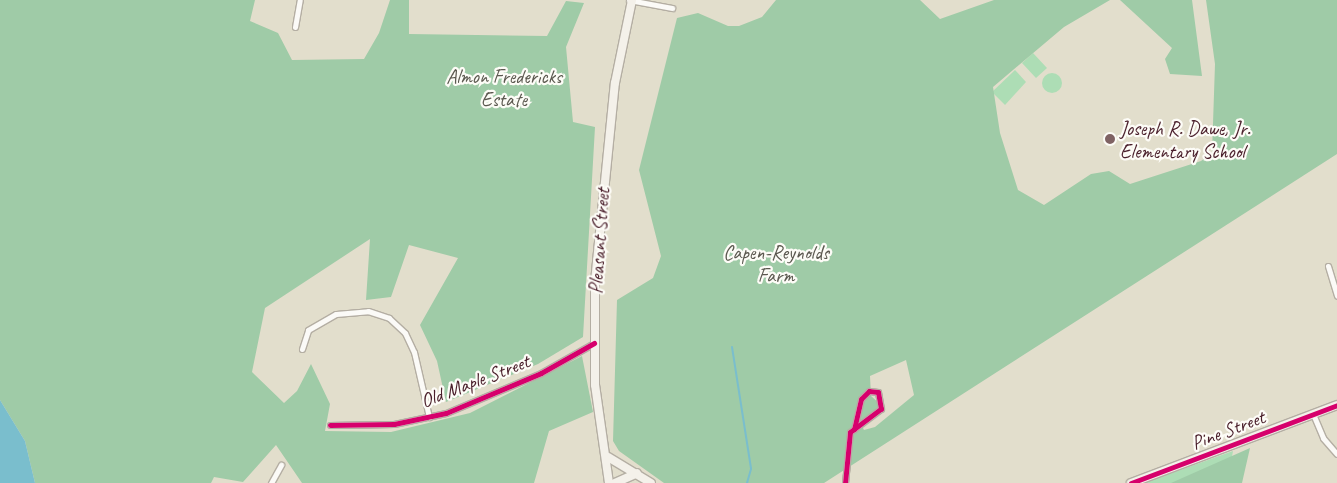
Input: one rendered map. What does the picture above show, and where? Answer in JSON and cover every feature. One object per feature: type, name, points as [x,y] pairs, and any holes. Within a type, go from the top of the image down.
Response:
[{"type":"main road","name":"Pleasant Street","points":[[609,483],[608,457],[595,385],[594,342],[598,231],[617,68],[630,0]]},
{"type":"main road","name":"Pine Street","points":[[1131,483],[1337,405]]},
{"type":"main road","points":[[608,457],[651,483]]},
{"type":"main road","points":[[615,483],[637,473]]},
{"type":"street","points":[[295,27],[300,0]]},
{"type":"street","points":[[630,0],[672,8]]},
{"type":"street","points":[[1328,266],[1337,296]]},
{"type":"street","points":[[302,349],[308,330],[336,314],[368,310],[389,318],[405,333],[414,352],[428,417]]},
{"type":"street","name":"Old Maple Street","points":[[330,425],[394,424],[428,417],[541,372],[594,342]]},
{"type":"street","points":[[845,483],[854,429],[861,400],[869,391],[878,392],[881,409],[854,429]]},
{"type":"street","points":[[1313,414],[1323,438],[1337,454]]},
{"type":"street","points":[[271,483],[281,465]]},
{"type":"green space","name":"Almon Fredericks Estate","points":[[0,0],[255,0],[250,21],[278,33],[292,60],[364,59],[379,33],[390,0],[409,0],[409,34],[547,36],[566,1],[584,3],[566,47],[573,122],[595,127],[583,337],[538,364],[446,402],[437,361],[420,325],[458,258],[409,245],[391,297],[366,300],[370,239],[265,308],[252,372],[284,403],[297,391],[311,364],[330,404],[325,431],[391,432],[470,413],[582,356],[593,412],[549,431],[534,483],[302,483],[276,445],[243,482],[214,477],[211,483],[35,483],[25,441],[0,400]]},
{"type":"green space","name":"Capen-Reynolds Farm","points":[[776,0],[920,0],[940,19],[994,0],[1110,0],[1064,27],[993,87],[1000,133],[1018,190],[1044,205],[1091,174],[1109,171],[1130,184],[1201,161],[1212,153],[1215,64],[1206,0],[1337,0],[1337,154],[824,483],[664,483],[619,451],[613,441],[617,300],[653,278],[661,256],[639,170],[677,18],[698,13],[728,26],[739,26],[762,17]],"holes":[[[906,360],[914,395],[875,427],[864,430],[862,426],[880,404],[871,396],[870,376]]]},
{"type":"green space","points":[[1120,0],[1192,0],[1202,76],[1170,74],[1165,59],[1172,48]]},
{"type":"green space","points":[[1033,53],[1047,68],[1036,78],[1022,63]]},
{"type":"green space","points":[[1015,70],[1026,82],[1005,105],[992,92]]},
{"type":"green space","points":[[1052,73],[1059,76],[1062,83],[1059,90],[1052,93],[1045,90],[1042,83],[1045,76]]},
{"type":"green space","points":[[1250,448],[1242,483],[1171,483]]},
{"type":"green space","points":[[1233,451],[1227,483],[1144,483]]},
{"type":"water","points":[[0,400],[25,441],[35,483],[0,483]]},
{"type":"waterway","points":[[732,347],[751,469],[747,483]]},
{"type":"cycle path","points":[[330,425],[394,424],[446,413],[541,373],[594,343]]},
{"type":"cycle path","points":[[845,483],[850,432],[881,409],[878,392],[869,391],[861,399],[854,429]]},
{"type":"cycle path","points":[[1131,483],[1337,405]]},
{"type":"place","name":"Joseph R. Dawe, Jr. Elementary School","points":[[1110,139]]}]
